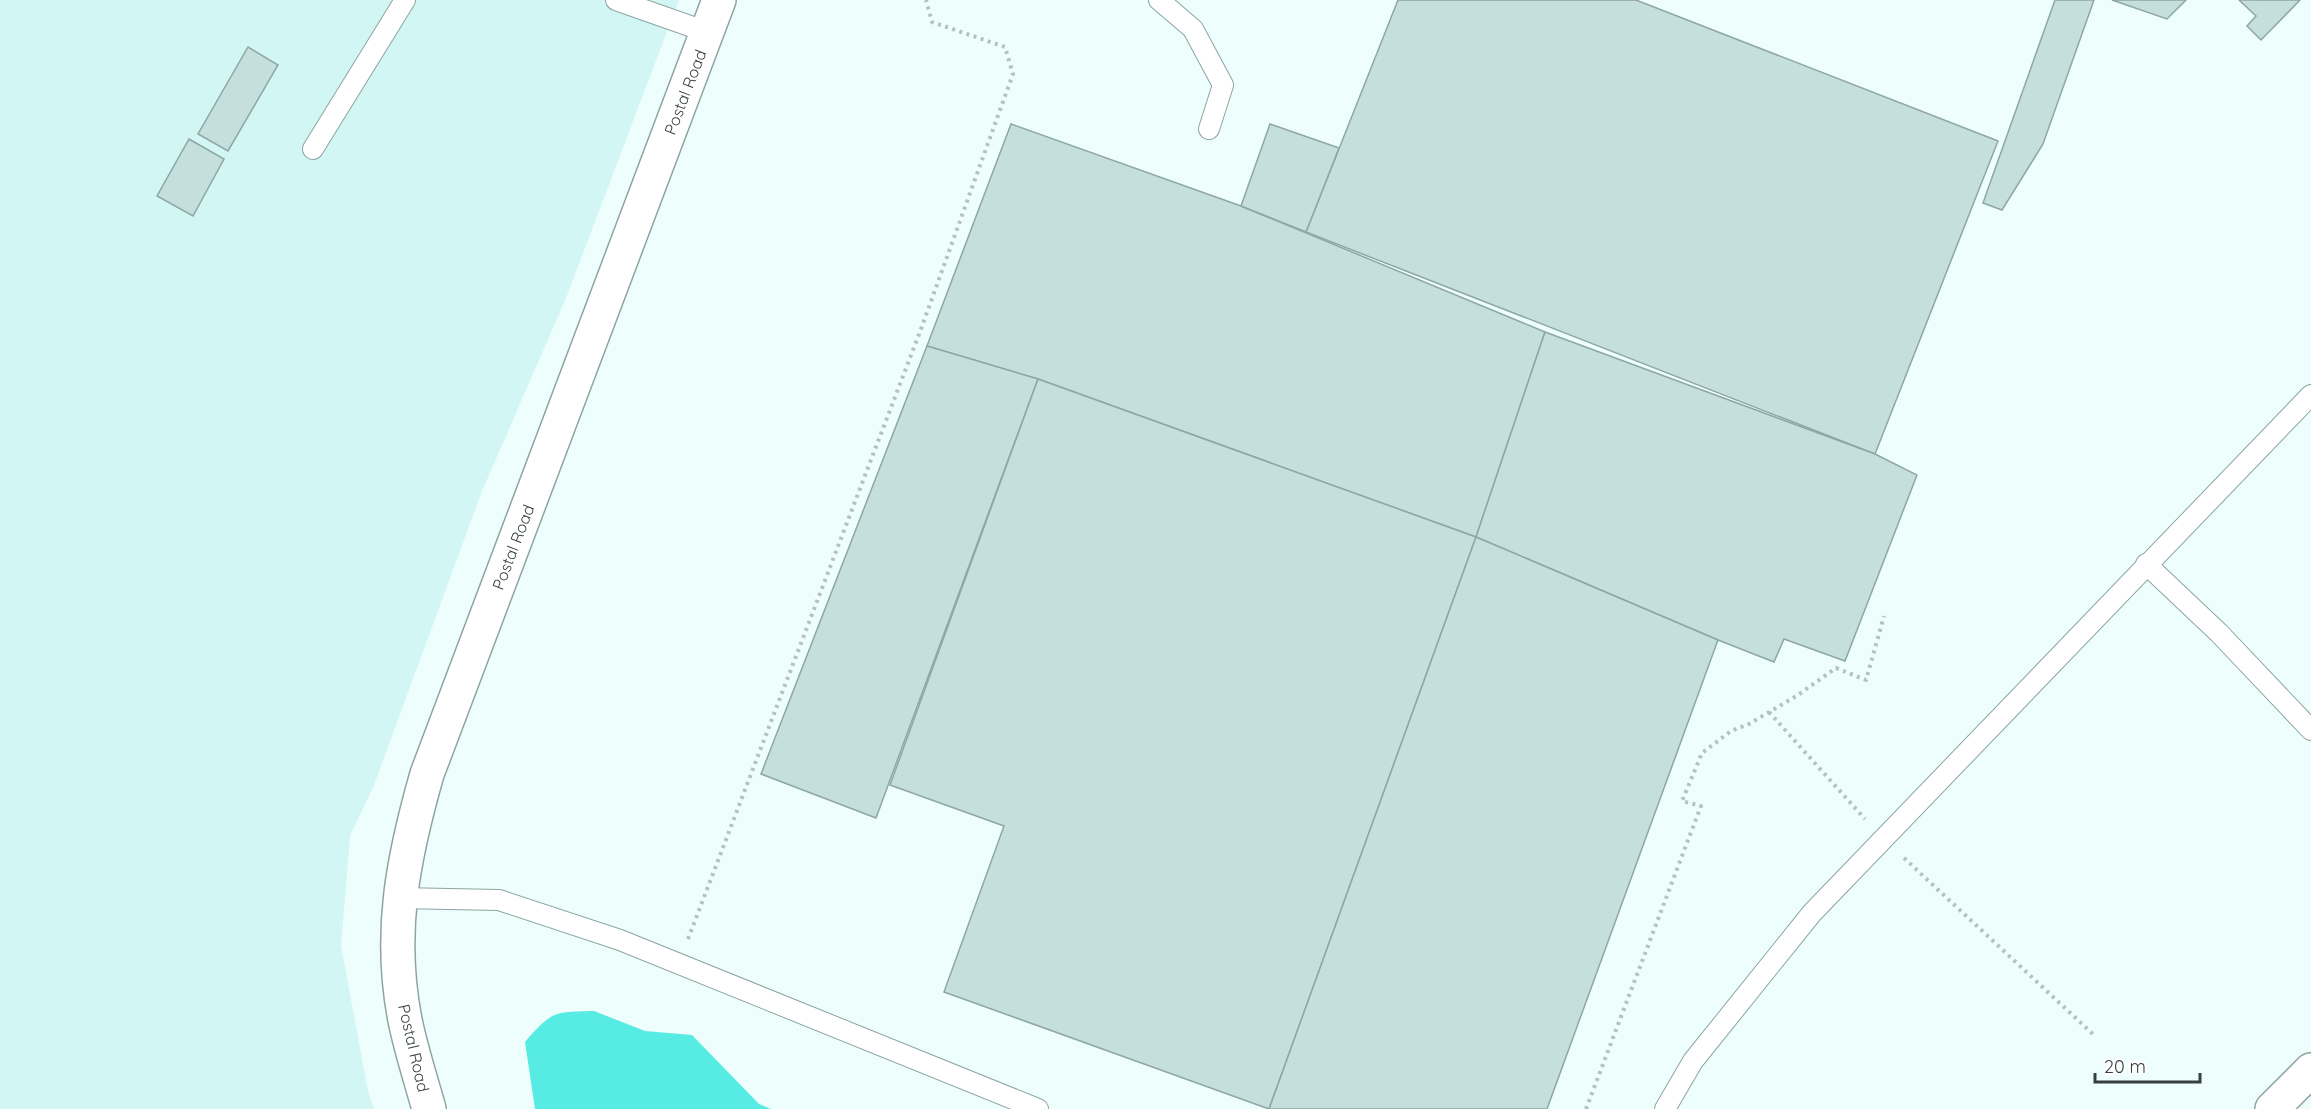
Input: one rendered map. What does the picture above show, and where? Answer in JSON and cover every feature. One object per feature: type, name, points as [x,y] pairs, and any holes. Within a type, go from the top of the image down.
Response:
[{"type":"street","name":"Postal Road","points":[[429,1109],[404,1018],[398,958],[399,898],[409,838],[427,774],[719,0]]},
{"type":"street","points":[[2272,1109],[2311,1070]]},
{"type":"lane","points":[[313,149],[405,0]]},
{"type":"lane","points":[[616,0],[707,32]]},
{"type":"lane","points":[[1159,0],[1193,29],[1223,85],[1209,129]]},
{"type":"lane","points":[[1665,1109],[1693,1061],[1812,913],[2311,395]]},
{"type":"lane","points":[[2146,564],[2219,633],[2311,730]]},
{"type":"lane","points":[[399,898],[499,900],[620,940],[1038,1109]]},
{"type":"path","points":[[679,963],[921,329],[1013,74],[1005,47],[932,22],[926,0]]},
{"type":"path","points":[[1586,1109],[1701,806],[1682,801],[1702,753],[1731,731],[1798,695],[1836,668],[1866,680],[1884,616]]},
{"type":"path","points":[[1769,712],[1883,839],[2095,1036]]},
{"type":"shaded area","points":[[0,0],[679,0],[566,298],[482,491],[374,785],[350,836],[341,946],[368,1091],[374,1109],[0,1109]]},
{"type":"water","points":[[594,1011],[645,1031],[692,1035],[759,1104],[771,1109],[535,1109],[525,1042],[541,1024],[554,1015]]},
{"type":"building","points":[[1398,0],[1636,0],[1998,141],[1875,454],[1306,232]]},
{"type":"building","points":[[2055,0],[2094,0],[2043,144],[2002,210],[1983,203]]},
{"type":"building","points":[[2112,0],[2186,0],[2167,19]]},
{"type":"building","points":[[2239,0],[2300,0],[2261,40],[2247,26],[2256,16]]},
{"type":"building","points":[[248,47],[278,65],[228,151],[198,134]]},
{"type":"building","points":[[1011,124],[1241,206],[1545,332],[1476,537],[1038,379],[927,346]]},
{"type":"building","points":[[1270,124],[1339,148],[1306,232],[1241,206]]},
{"type":"building","points":[[189,139],[224,159],[193,216],[157,196]]},
{"type":"building","points":[[1545,332],[1875,454],[1917,475],[1845,661],[1784,639],[1774,662],[1476,537]]},
{"type":"building","points":[[927,346],[1038,379],[876,818],[761,774]]},
{"type":"building","points":[[1038,379],[1476,537],[1269,1109],[944,992],[1004,826],[890,785]]},
{"type":"building","points":[[1476,537],[1718,640],[1547,1109],[1269,1109]]}]
